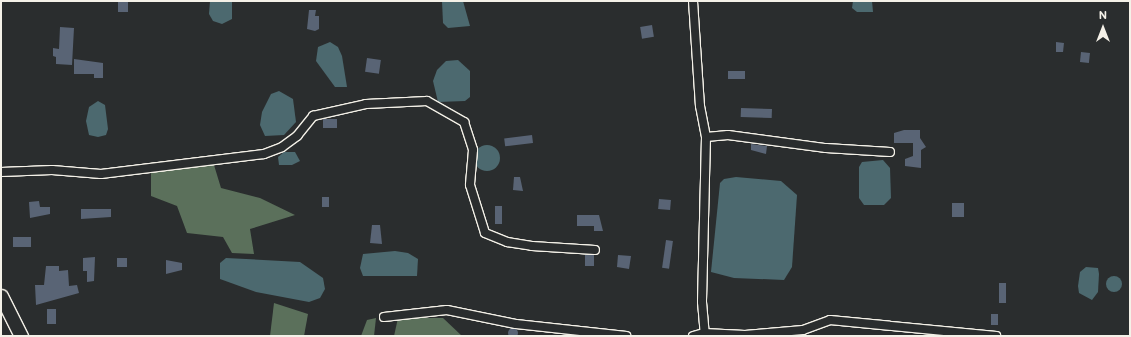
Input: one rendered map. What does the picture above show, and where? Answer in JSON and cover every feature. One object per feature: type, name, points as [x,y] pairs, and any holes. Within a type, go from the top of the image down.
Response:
[{"type":"highway","points":[[1,296],[22,336]]},
{"type":"street","points":[[692,1],[700,106],[706,136],[702,302],[704,334]]},
{"type":"street","points":[[1,172],[52,170],[108,173],[264,154],[282,148],[298,136],[313,116],[366,104],[427,101],[464,122],[473,150],[470,185],[485,233],[507,242],[532,246],[595,250]]},
{"type":"street","points":[[706,136],[728,135],[826,148],[890,152]]},
{"type":"street","points":[[384,317],[447,310],[516,324],[626,336]]},
{"type":"street","points":[[693,336],[704,334],[745,335],[803,330],[830,320],[996,336]]},
{"type":"green space","points":[[214,165],[221,188],[260,198],[295,215],[250,229],[254,254],[232,253],[223,237],[187,233],[177,206],[151,196],[151,171]]},
{"type":"green space","points":[[274,303],[308,314],[304,336],[270,336]]},
{"type":"green space","points":[[376,318],[374,336],[361,336],[367,320]]},
{"type":"green space","points":[[398,318],[443,318],[462,336],[394,336]]},
{"type":"water","points":[[210,1],[232,1],[232,19],[222,24],[213,21],[209,14]]},
{"type":"water","points":[[442,1],[463,1],[470,26],[448,28],[443,23]]},
{"type":"water","points":[[853,1],[872,1],[873,12],[857,12],[852,8]]},
{"type":"water","points":[[330,42],[338,47],[342,56],[347,87],[335,87],[316,61],[318,47]]},
{"type":"water","points":[[458,60],[470,71],[470,97],[465,101],[438,102],[433,81],[437,70],[446,61]]},
{"type":"water","points":[[279,91],[293,99],[296,122],[284,135],[265,136],[260,125],[262,112],[271,94]]},
{"type":"water","points":[[98,101],[105,105],[108,129],[106,135],[98,137],[89,135],[86,121],[89,107]]},
{"type":"water","points":[[487,145],[496,149],[500,158],[496,167],[487,171],[478,167],[474,158],[478,149]]},
{"type":"water","points":[[284,152],[295,152],[300,161],[292,165],[279,165],[278,157]]},
{"type":"water","points":[[883,160],[890,168],[891,198],[884,205],[864,205],[859,198],[859,167],[862,162]]},
{"type":"water","points":[[736,177],[781,181],[797,195],[792,267],[784,280],[734,278],[711,272],[720,183],[724,179]]},
{"type":"water","points":[[395,251],[408,253],[418,259],[417,276],[363,276],[360,268],[363,254]]},
{"type":"water","points":[[226,258],[300,262],[323,278],[325,289],[320,298],[309,302],[256,292],[220,279],[220,263]]},
{"type":"water","points":[[1086,267],[1098,268],[1098,292],[1092,300],[1079,293],[1078,286],[1080,272]]},
{"type":"water","points":[[1114,276],[1120,278],[1122,284],[1120,290],[1114,292],[1108,290],[1106,284],[1108,278]]},
{"type":"building","points":[[118,1],[128,1],[128,12],[118,12]]},
{"type":"building","points":[[309,10],[316,10],[315,16],[319,16],[319,29],[315,31],[307,29]]},
{"type":"building","points":[[652,25],[654,37],[642,39],[640,27]]},
{"type":"building","points":[[60,27],[74,28],[72,65],[56,64],[56,57],[53,56],[53,48],[59,49]]},
{"type":"building","points":[[1056,42],[1064,43],[1063,52],[1056,52]]},
{"type":"building","points":[[1081,52],[1090,53],[1089,63],[1080,62]]},
{"type":"building","points":[[367,58],[381,60],[379,74],[365,72]]},
{"type":"building","points":[[74,59],[103,63],[103,78],[94,78],[94,74],[74,74]]},
{"type":"building","points":[[728,71],[745,71],[745,79],[728,79]]},
{"type":"building","points":[[741,108],[772,109],[772,118],[741,117]]},
{"type":"building","points":[[323,119],[337,119],[337,128],[323,128]]},
{"type":"building","points":[[904,130],[920,130],[920,138],[926,147],[921,150],[921,168],[905,166],[905,159],[913,156],[913,143],[894,143],[894,133]]},
{"type":"building","points":[[532,135],[533,143],[505,146],[504,138]]},
{"type":"building","points":[[751,144],[767,146],[766,154],[751,150]]},
{"type":"building","points":[[514,177],[520,177],[523,191],[513,190]]},
{"type":"building","points":[[322,197],[329,197],[329,207],[322,207]]},
{"type":"building","points":[[659,199],[671,200],[670,210],[658,209]]},
{"type":"building","points":[[39,201],[40,207],[50,207],[50,214],[30,218],[29,202]]},
{"type":"building","points":[[952,203],[964,203],[964,217],[952,217]]},
{"type":"building","points":[[495,206],[502,206],[502,224],[495,224]]},
{"type":"building","points":[[81,209],[111,209],[111,217],[81,219]]},
{"type":"building","points":[[577,215],[599,215],[603,231],[594,231],[594,226],[577,226]]},
{"type":"building","points":[[372,225],[380,225],[382,244],[370,243]]},
{"type":"building","points":[[13,237],[31,237],[31,247],[13,247]]},
{"type":"building","points":[[666,240],[673,241],[669,269],[662,268]]},
{"type":"building","points":[[585,255],[594,255],[594,266],[585,266]]},
{"type":"building","points":[[618,255],[631,256],[629,269],[617,267]]},
{"type":"building","points":[[95,257],[94,281],[87,282],[87,271],[83,271],[83,258]]},
{"type":"building","points":[[117,258],[127,258],[127,267],[117,267]]},
{"type":"building","points":[[166,260],[182,263],[182,270],[166,274]]},
{"type":"building","points":[[46,266],[59,266],[59,271],[68,270],[69,286],[77,285],[79,293],[36,305],[35,285],[44,285]]},
{"type":"building","points":[[999,283],[1006,283],[1006,303],[999,303]]},
{"type":"building","points":[[47,309],[56,309],[56,324],[47,324]]},
{"type":"building","points":[[991,314],[998,314],[998,325],[991,325]]},
{"type":"building","points":[[513,328],[518,333],[513,338],[508,333]]}]
